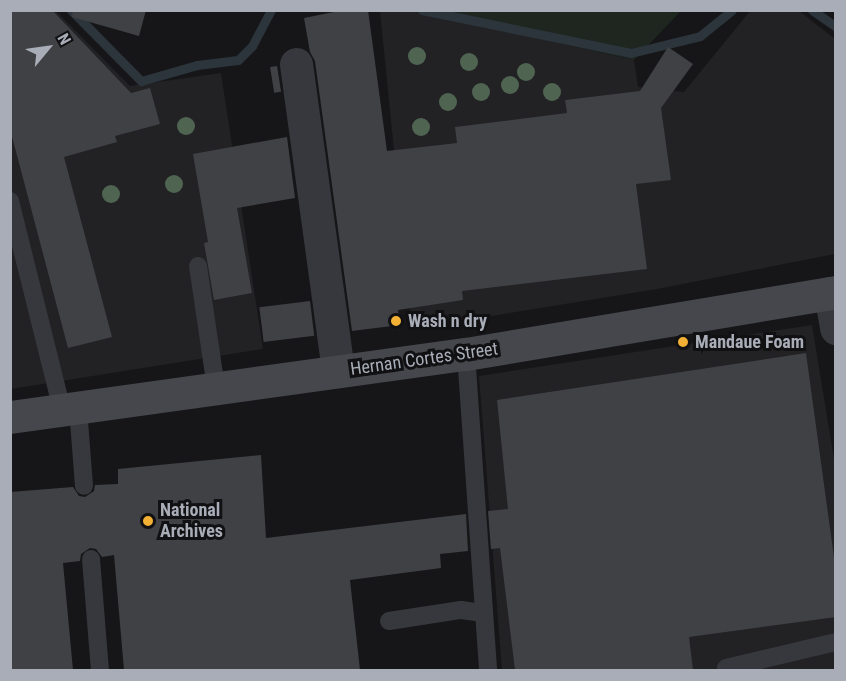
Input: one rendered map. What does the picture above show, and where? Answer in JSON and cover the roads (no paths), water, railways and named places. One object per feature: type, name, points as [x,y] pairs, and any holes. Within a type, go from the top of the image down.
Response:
[{"type":"main road","name":"Hernan Cortes Street","points":[[10,417],[466,354],[833,293]]},
{"type":"street","points":[[297,64],[338,370]]},
{"type":"street","points":[[833,293],[836,328]]},
{"type":"lane","points":[[10,201],[70,409],[84,486]]},
{"type":"lane","points":[[198,266],[216,388]]},
{"type":"lane","points":[[466,354],[482,613],[488,670]]},
{"type":"lane","points":[[91,559],[100,670]]},
{"type":"lane","points":[[389,621],[461,610],[482,613]]},
{"type":"lane","points":[[726,668],[789,663],[836,642]]},
{"type":"waterway","points":[[71,10],[141,81],[197,65],[238,60],[252,46],[271,10]]},
{"type":"waterway","points":[[422,10],[631,53],[700,36],[732,10]]},
{"type":"waterway","points":[[812,10],[836,27]]},
{"type":"place","name":"Wash n dry","points":[[396,321]]},
{"type":"place","name":"Mandaue Foam","points":[[683,342]]},
{"type":"place","name":"National Archives","points":[[148,521]]}]
